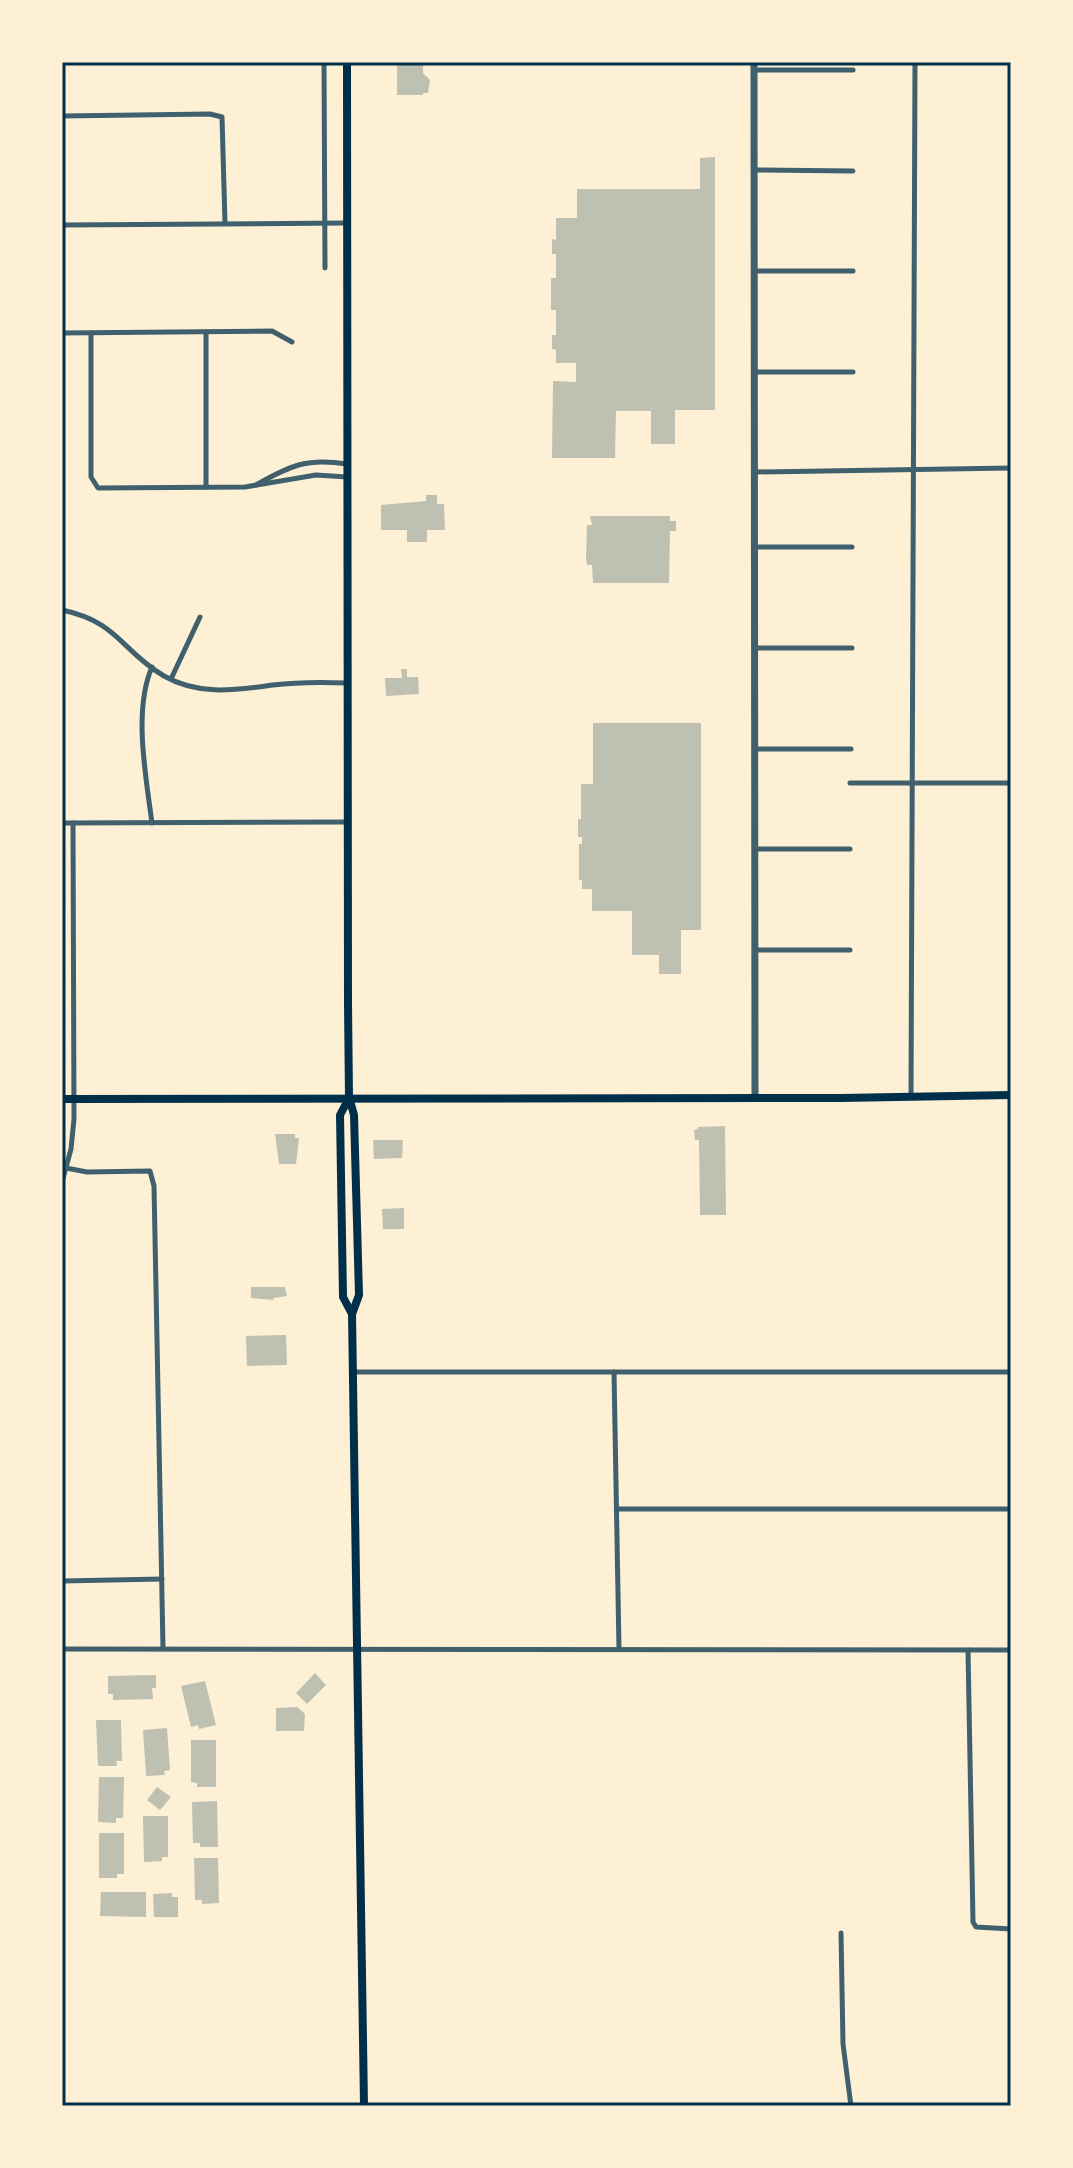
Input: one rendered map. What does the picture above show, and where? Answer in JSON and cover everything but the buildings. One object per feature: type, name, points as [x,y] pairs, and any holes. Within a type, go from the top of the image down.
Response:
[{"type":"main road","points":[[347,62],[349,1097],[354,1115],[359,1295],[352,1314],[364,2106]]},
{"type":"main road","points":[[62,1099],[1011,1095]]},
{"type":"main road","points":[[349,1097],[340,1115],[343,1297],[352,1314]]},
{"type":"street","points":[[324,62],[325,268]]},
{"type":"street","points":[[911,1097],[915,62]]},
{"type":"street","points":[[755,1098],[754,66],[853,70]]},
{"type":"street","points":[[62,116],[210,114],[222,117],[225,223]]},
{"type":"street","points":[[754,170],[853,171]]},
{"type":"street","points":[[62,225],[347,223]]},
{"type":"street","points":[[754,271],[853,271]]},
{"type":"street","points":[[62,333],[272,331],[292,342]]},
{"type":"street","points":[[206,332],[206,487]]},
{"type":"street","points":[[91,333],[91,477],[98,488],[255,486],[316,475],[348,477]]},
{"type":"street","points":[[754,372],[853,372]]},
{"type":"street","points":[[255,486],[300,463],[327,461],[347,464]]},
{"type":"street","points":[[754,472],[1011,468]]},
{"type":"street","points":[[754,547],[852,547]]},
{"type":"street","points":[[62,610],[85,615],[101,623],[152,667],[189,686],[231,692],[273,685],[347,683]]},
{"type":"street","points":[[171,679],[200,617]]},
{"type":"street","points":[[755,648],[852,648]]},
{"type":"street","points":[[152,667],[146,680],[143,713],[143,744],[152,823]]},
{"type":"street","points":[[755,749],[851,749]]},
{"type":"street","points":[[850,783],[1011,783]]},
{"type":"street","points":[[62,823],[348,822]]},
{"type":"street","points":[[62,1182],[74,1133],[73,823]]},
{"type":"street","points":[[755,849],[850,849]]},
{"type":"street","points":[[755,950],[850,950]]},
{"type":"street","points":[[66,1168],[87,1172],[150,1171],[154,1186],[163,1648]]},
{"type":"street","points":[[353,1372],[1011,1372]]},
{"type":"street","points":[[614,1372],[619,1649]]},
{"type":"street","points":[[617,1509],[1011,1509]]},
{"type":"street","points":[[62,1581],[162,1579]]},
{"type":"street","points":[[62,1649],[1011,1650]]},
{"type":"street","points":[[968,1650],[973,1922],[976,1927],[1011,1929]]},
{"type":"street","points":[[841,1933],[843,2044],[851,2106]]}]
